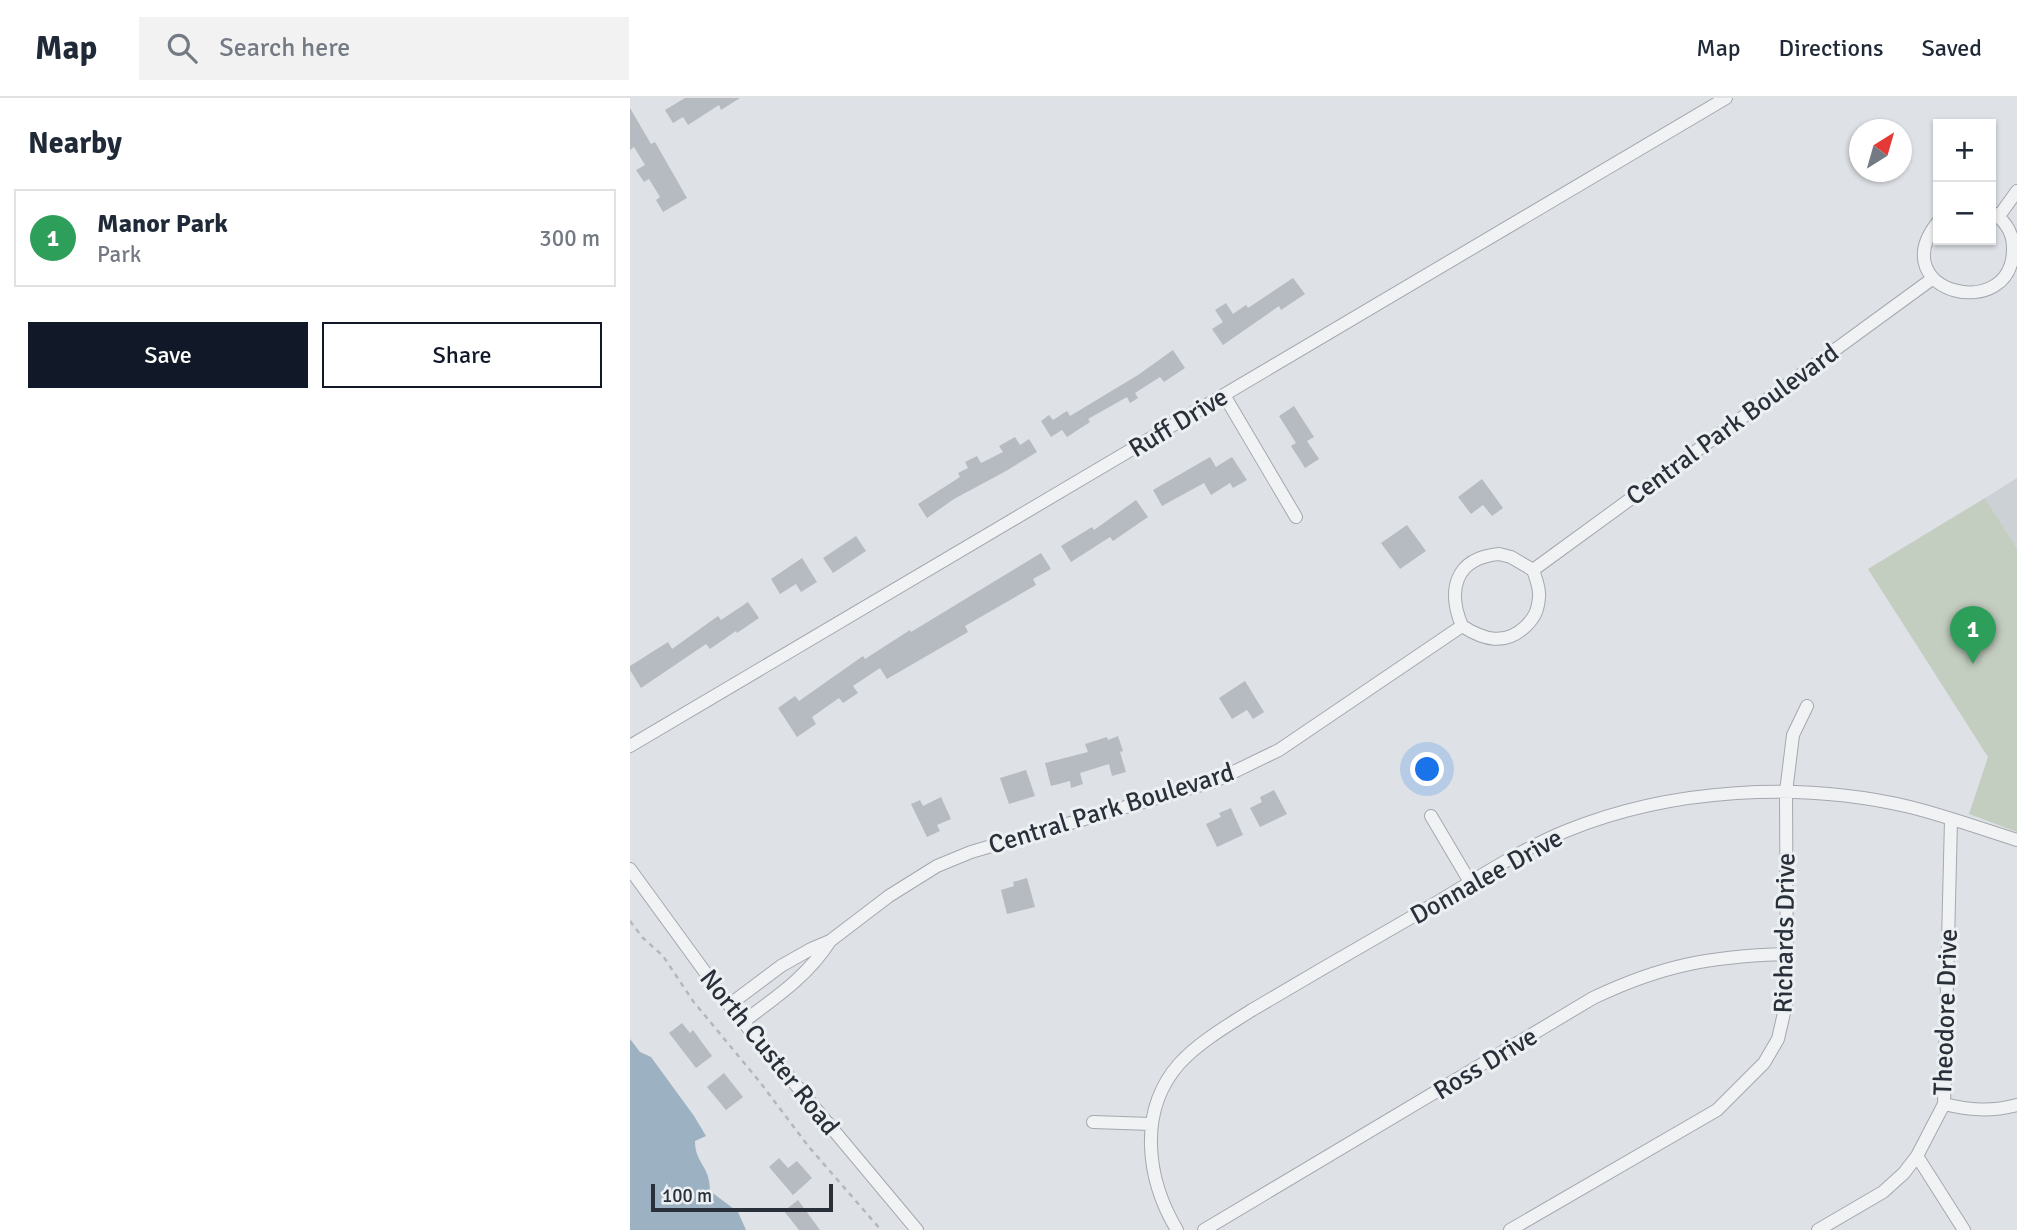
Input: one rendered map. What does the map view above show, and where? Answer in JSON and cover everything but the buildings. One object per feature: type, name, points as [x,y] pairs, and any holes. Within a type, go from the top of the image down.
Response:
[{"type":"street","name":"Ruff Drive","points":[[630,746],[1726,98]]},
{"type":"street","points":[[1996,213],[2017,191]]},
{"type":"street","points":[[1933,228],[1924,247],[1925,263],[1932,279],[1955,292],[1981,291],[1997,285],[2014,268],[2014,246],[2010,230],[1996,215]]},
{"type":"street","name":"Central Park Boulevard","points":[[1533,570],[1932,279]]},
{"type":"street","points":[[1224,395],[1296,517]]},
{"type":"street","points":[[1499,554],[1511,557],[1533,570],[1539,594],[1535,616],[1517,634],[1502,640],[1489,640],[1462,626],[1454,609],[1454,590],[1465,568],[1477,559],[1499,554]]},
{"type":"street","name":"Central Park Boulevard","points":[[729,1005],[781,966],[830,941],[889,896],[937,866],[971,852],[1215,781],[1268,755],[1462,626]]},
{"type":"street","name":"Richards Drive","points":[[1510,1230],[1717,1110],[1764,1063],[1778,1040],[1787,1000],[1786,792],[1793,735],[1807,706]]},
{"type":"street","name":"Donnalee Drive","points":[[1151,1125],[1160,1095],[1179,1065],[1218,1032],[1537,844],[1606,817],[1700,795],[1786,792],[1912,807],[2017,840]]},
{"type":"street","points":[[1431,816],[1470,882]]},
{"type":"street","name":"Theodore Drive","points":[[1818,1230],[1884,1192],[1904,1173],[1917,1156],[1944,1104],[1951,820]]},
{"type":"street","name":"North Custer Road","points":[[630,869],[729,1005],[917,1230]]},
{"type":"street","name":"Central Park Boulevard","points":[[743,1022],[794,983],[820,958],[830,941]]},
{"type":"street","name":"Ross Drive","points":[[1204,1230],[1593,998],[1622,984],[1678,965],[1714,958],[1788,954]]},
{"type":"street","points":[[1944,1104],[1970,1111],[2017,1105]]},
{"type":"street","points":[[1093,1122],[1151,1125],[1153,1176],[1177,1230]]},
{"type":"street","points":[[1917,1156],[1964,1230]]},
{"type":"path","points":[[630,921],[663,957],[693,1001],[809,1147],[881,1230]]},
{"type":"shaded area","points":[[2017,478],[2017,548],[1985,498]]},
{"type":"green space","points":[[1985,498],[2017,548],[2017,832],[1969,814],[1988,757],[1868,569]]},
{"type":"water","points":[[630,1039],[640,1052],[651,1057],[694,1116],[706,1136],[695,1141],[697,1155],[708,1175],[710,1191],[738,1212],[746,1230],[630,1230]]},
{"type":"place","name":"Manor Park","points":[[1973,664]]}]
